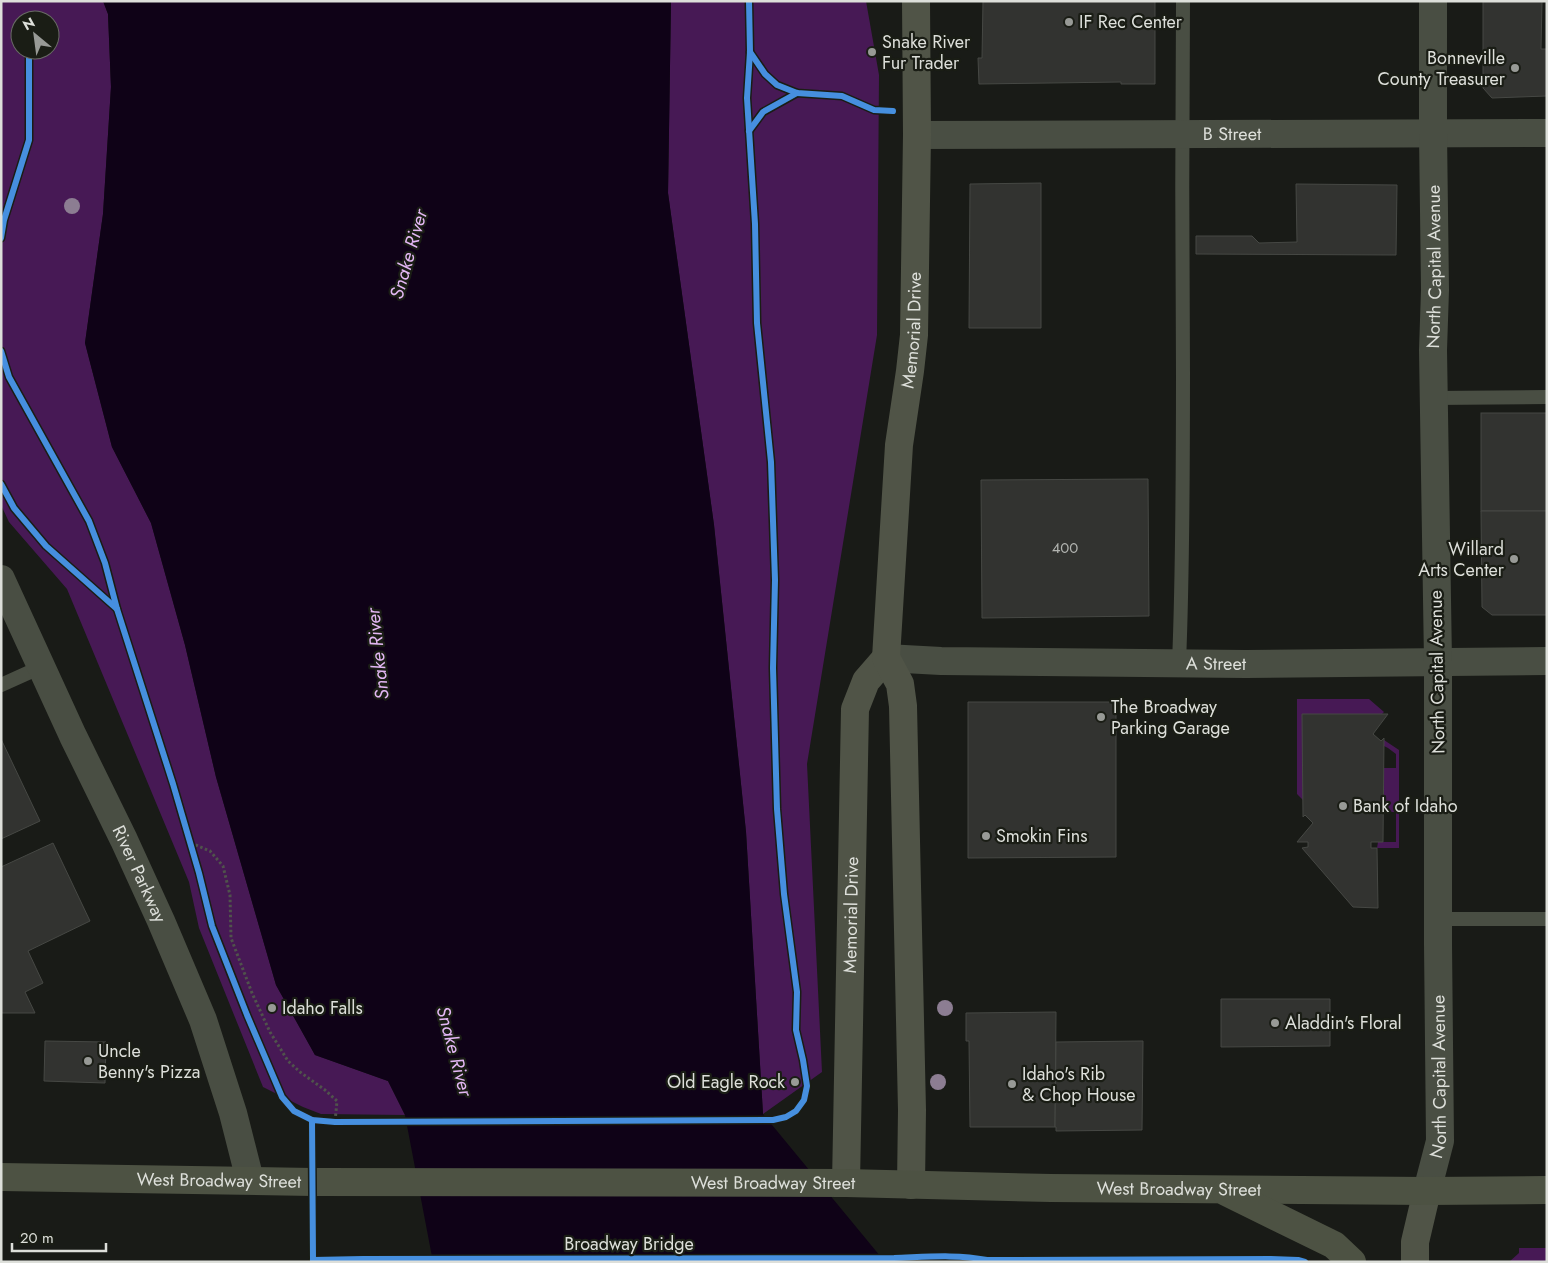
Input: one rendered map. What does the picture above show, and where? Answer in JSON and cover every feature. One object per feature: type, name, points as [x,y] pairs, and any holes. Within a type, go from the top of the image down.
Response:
[{"type":"main road","name":"Memorial Drive","points":[[846,1183],[855,709],[866,681],[886,658],[899,445],[914,335],[917,136],[916,1]]},
{"type":"main road","points":[[886,658],[900,684],[903,706],[912,1110],[911,1185]]},
{"type":"main road","name":"West Broadway Street","points":[[1,1177],[345,1182],[846,1183],[1051,1188],[1547,1190]]},
{"type":"main road","points":[[1220,1189],[1334,1245],[1352,1262]]},
{"type":"main road","points":[[1415,1262],[1415,1242],[1427,1191]]},
{"type":"street","name":"North Capital Avenue","points":[[1427,1191],[1440,1141],[1438,661],[1433,350],[1435,290],[1433,1]]},
{"type":"street","name":"B Street","points":[[917,136],[1547,133]]},
{"type":"street","name":"River Parkway","points":[[1,579],[161,921],[202,1020],[233,1113],[250,1180]]},
{"type":"street","name":"A Street","points":[[886,658],[941,661],[1246,664],[1547,661]]},
{"type":"lane","points":[[1179,663],[1184,440],[1183,1]]},
{"type":"lane","points":[[1434,398],[1547,397]]},
{"type":"lane","points":[[1,685],[41,667]]},
{"type":"lane","points":[[1438,919],[1547,919]]},
{"type":"path","points":[[188,835],[193,850]]},
{"type":"path","points":[[190,843],[210,851],[223,866],[230,894],[231,938],[252,993],[270,1032],[288,1061],[326,1090],[337,1101],[335,1122]]},
{"type":"path","points":[[328,1121],[344,1122]]},
{"type":"shaded area","points":[[1,1],[103,1],[108,14],[111,87],[103,214],[85,343],[112,447],[151,523],[185,645],[216,777],[276,985],[315,1055],[388,1081],[405,1115],[321,1114],[263,1087],[199,928],[189,882],[67,589],[9,522],[1,505]]},
{"type":"shaded area","points":[[671,1],[866,1],[879,75],[877,335],[807,764],[822,1072],[763,1114],[746,832],[714,525],[668,193]]},
{"type":"shaded area","points":[[1297,699],[1369,699],[1384,712],[1382,714],[1303,715],[1303,800],[1297,794]]},
{"type":"shaded area","points":[[1384,740],[1399,750],[1399,848],[1377,848],[1378,842],[1396,842],[1396,812],[1384,812],[1384,768],[1396,768],[1396,754],[1384,746]]},
{"type":"shaded area","points":[[1519,1248],[1547,1248],[1547,1262],[1509,1262],[1519,1253]]},
{"type":"water","name":"Snake River","points":[[103,1],[671,1],[668,193],[714,525],[746,832],[763,1114],[885,1262],[433,1262],[405,1115],[388,1081],[315,1055],[276,985],[216,777],[185,645],[151,523],[112,447],[85,343],[103,214],[111,87],[108,14]]},
{"type":"building","name":"IF Rec Center","points":[[983,1],[1155,1],[1155,84],[1121,84],[1121,82],[979,84],[978,58],[982,58]]},
{"type":"building","name":"Bonneville County Treasurer","points":[[1483,1],[1542,1],[1541,49],[1547,49],[1547,96],[1492,98],[1483,88]]},
{"type":"building","points":[[1041,183],[1041,328],[969,328],[970,184]]},
{"type":"building","points":[[1296,184],[1397,185],[1396,255],[1196,254],[1196,236],[1252,236],[1259,243],[1297,242]]},
{"type":"building","points":[[1481,413],[1547,413],[1547,511],[1481,511]]},
{"type":"building","points":[[1148,479],[1149,616],[982,618],[981,480]]},
{"type":"building","name":"Willard Arts Center","points":[[1481,511],[1547,511],[1547,615],[1492,615],[1482,607]]},
{"type":"building","points":[[968,702],[1116,702],[1116,857],[968,858]]},
{"type":"building","name":"Bank of Idaho","points":[[1302,714],[1388,714],[1373,734],[1381,741],[1384,738],[1383,842],[1371,842],[1371,848],[1377,848],[1378,908],[1353,907],[1302,848],[1308,847],[1308,842],[1297,842],[1313,823],[1305,815],[1303,817]]},
{"type":"building","points":[[1,739],[40,821],[1,839]]},
{"type":"building","points":[[53,843],[90,921],[28,951],[43,983],[25,992],[35,1013],[1,1013],[1,867]]},
{"type":"building","name":"Aladdin's Floral","points":[[1221,999],[1330,999],[1330,1046],[1221,1047]]},
{"type":"building","name":"Idaho's Rib & Chop House","points":[[1056,1012],[1055,1127],[970,1127],[969,1041],[966,1041],[966,1013]]},
{"type":"building","points":[[45,1041],[106,1042],[105,1083],[44,1081]]},
{"type":"building","points":[[1143,1041],[1142,1130],[1056,1131],[1056,1042]]},
{"type":"cycle path","points":[[1,351],[9,377],[89,521],[105,563],[117,609],[173,784],[199,873],[212,926],[282,1097],[294,1111],[312,1120],[335,1122],[773,1120],[786,1117],[796,1111],[804,1100],[807,1086],[796,1030],[797,992],[784,894],[777,809],[773,668],[775,580],[771,462],[757,323],[755,224],[747,98],[750,52],[749,1]]},
{"type":"cycle path","points":[[750,52],[765,74],[777,85],[797,93],[842,96],[874,110],[893,111]]},
{"type":"cycle path","points":[[1,238],[4,220],[29,140],[29,60]]},
{"type":"cycle path","points":[[749,131],[763,112],[797,93]]},
{"type":"cycle path","points":[[1,484],[14,508],[46,546],[117,609]]},
{"type":"cycle path","points":[[312,1120],[313,1260]]},
{"type":"cycle path","name":"Broadway Bridge","points":[[314,1262],[313,1260],[363,1259],[894,1258],[941,1256],[975,1258],[987,1260],[987,1262]]},
{"type":"cycle path","points":[[987,1260],[1271,1259],[1305,1262]]},
{"type":"place","name":"IF Rec Center","points":[[1069,22]]},
{"type":"place","name":"Snake River Fur Trader","points":[[872,52]]},
{"type":"place","name":"Bonneville County Treasurer","points":[[1515,68]]},
{"type":"place","name":"Willard Arts Center","points":[[1514,559]]},
{"type":"place","name":"The Broadway Parking Garage","points":[[1101,717]]},
{"type":"place","name":"Bank of Idaho","points":[[1343,806]]},
{"type":"place","name":"Smokin Fins","points":[[986,836]]},
{"type":"place","name":"Idaho Falls","points":[[272,1008]]},
{"type":"place","name":"Aladdin's Floral","points":[[1275,1023]]},
{"type":"place","name":"Uncle Benny's Pizza","points":[[88,1061]]},
{"type":"place","name":"Old Eagle Rock","points":[[795,1082]]},
{"type":"place","name":"Idaho's Rib & Chop House","points":[[1012,1084]]}]
